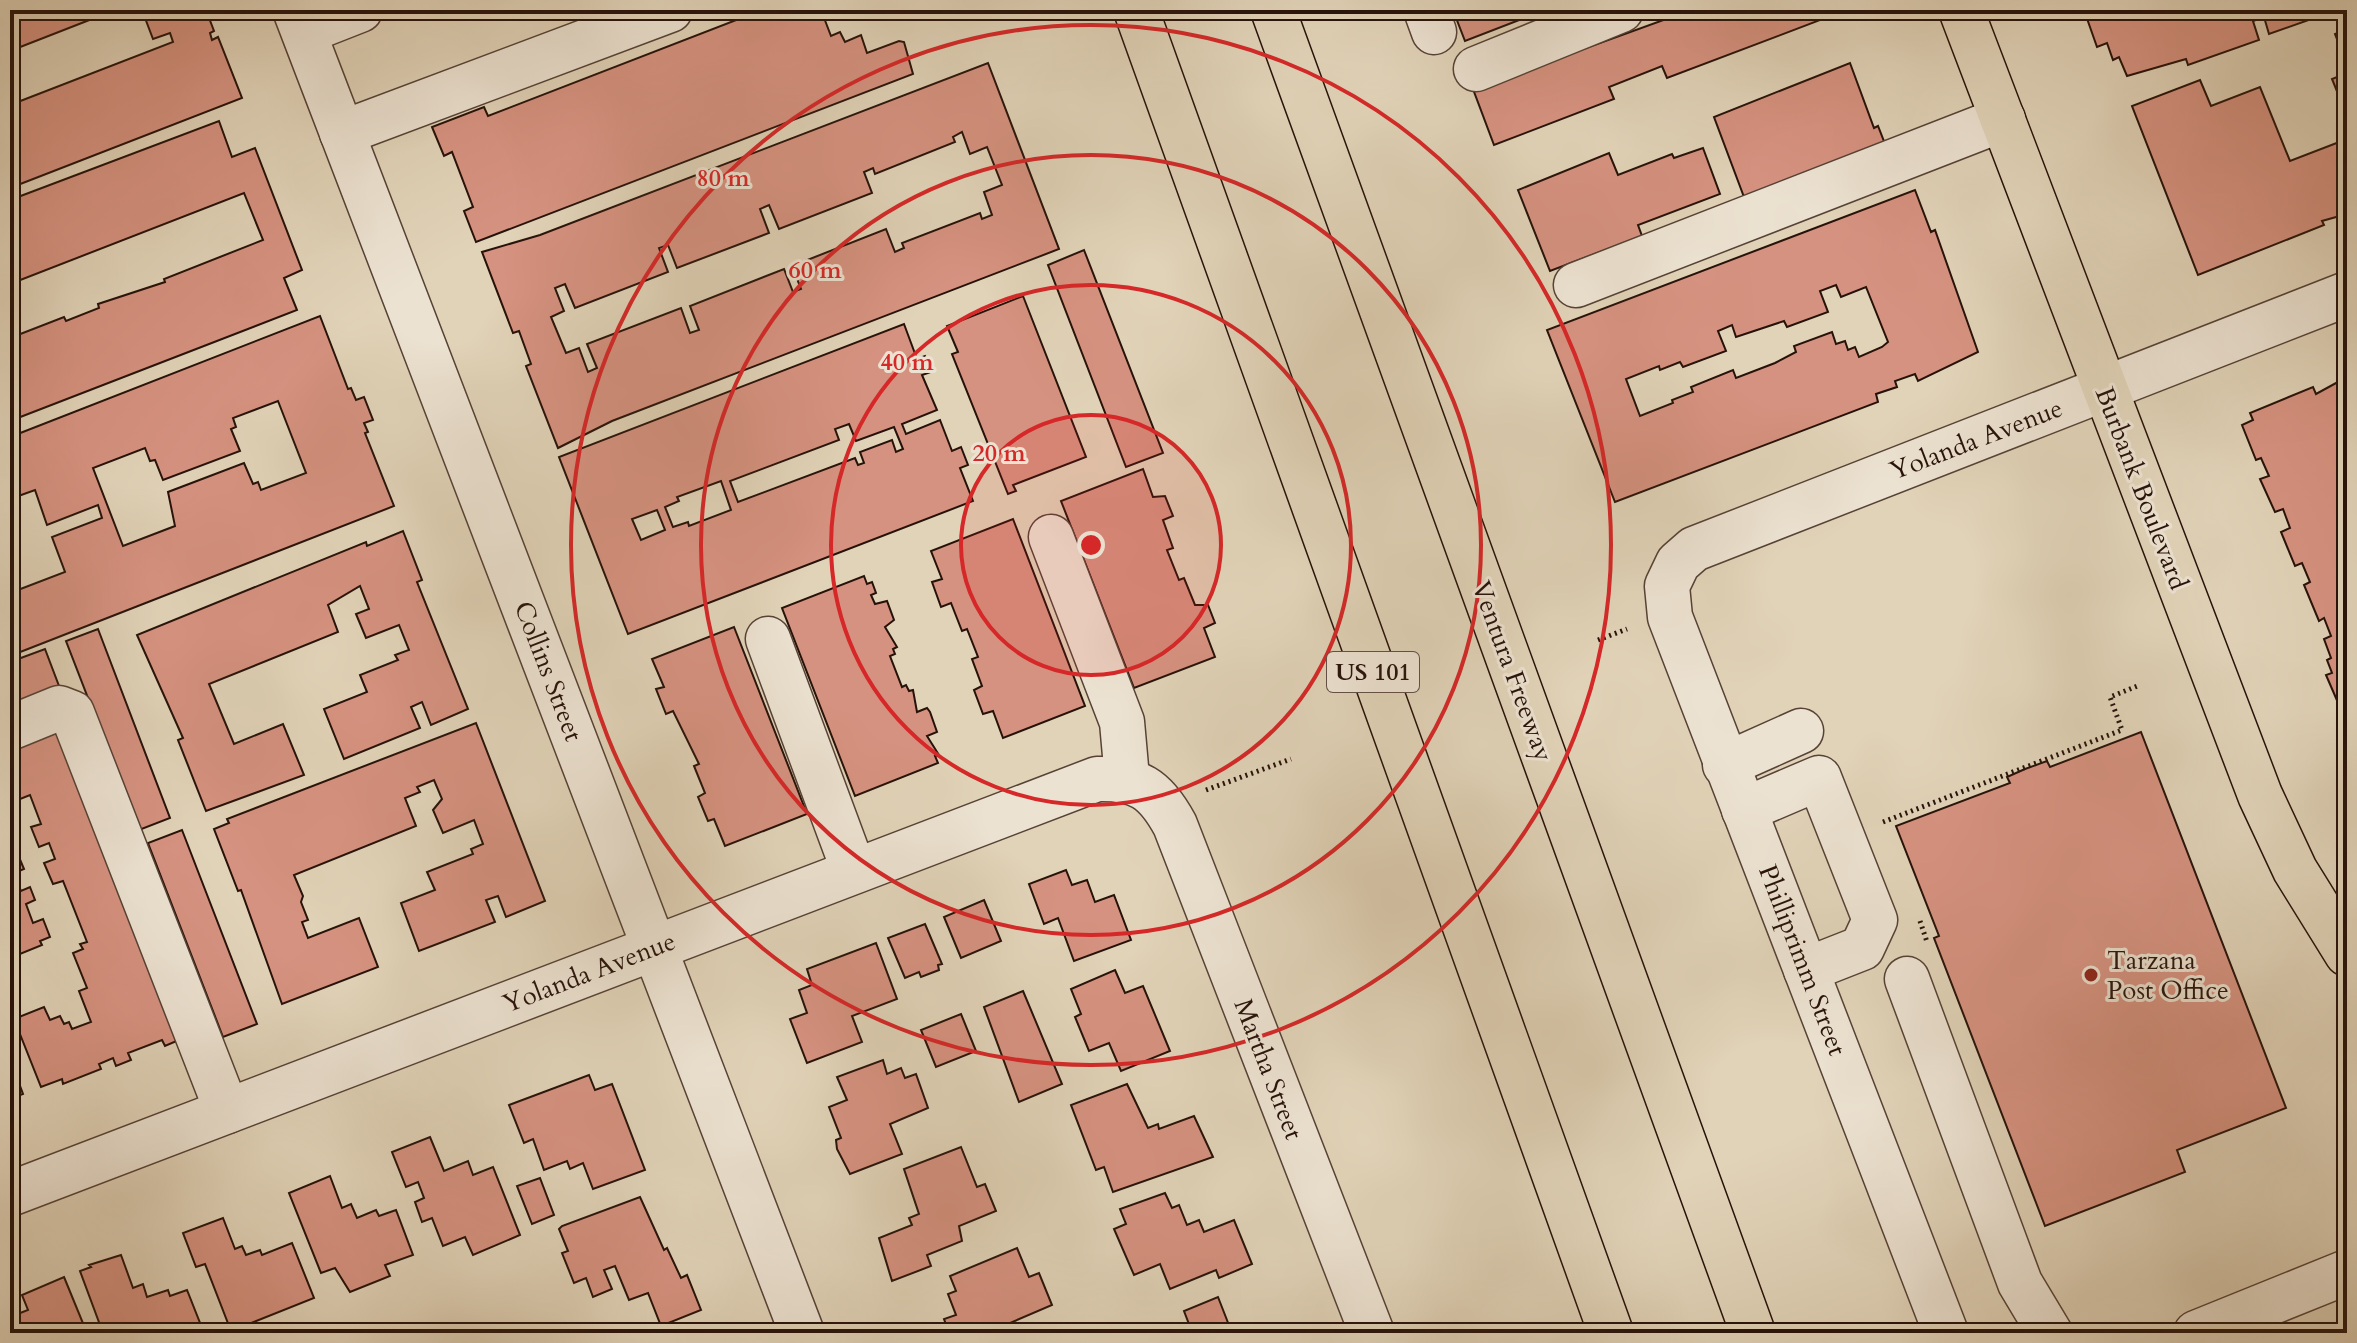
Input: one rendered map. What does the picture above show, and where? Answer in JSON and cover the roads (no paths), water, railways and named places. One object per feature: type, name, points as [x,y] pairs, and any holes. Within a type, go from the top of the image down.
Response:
[{"type":"main road","name":"US 101","points":[[1136,10],[1611,1333]]},
{"type":"main road","name":"Ventura Freeway","points":[[1273,10],[1753,1333]]},
{"type":"main road","points":[[1298,10],[1312,117]]},
{"type":"main road","name":"Burbank Boulevard","points":[[1961,10],[2260,795],[2295,870],[2347,954]]},
{"type":"street","points":[[299,21],[360,10]]},
{"type":"street","points":[[342,133],[670,10]]},
{"type":"street","points":[[1476,69],[1621,10]]},
{"type":"street","name":"Collins Street","points":[[299,21],[802,1333]]},
{"type":"street","points":[[1576,285],[2003,119]]},
{"type":"street","name":"Yolanda Avenue","points":[[1667,586],[1678,563],[1694,549],[2347,294]]},
{"type":"street","points":[[1051,537],[1122,722],[1127,778]]},
{"type":"street","name":"Philliprimm Street","points":[[1667,586],[1670,617],[1725,765],[1946,1333]]},
{"type":"street","points":[[768,639],[854,871]]},
{"type":"street","points":[[10,728],[59,708],[72,713],[227,1111]]},
{"type":"street","points":[[1725,765],[1801,731]]},
{"type":"street","name":"Yolanda Avenue","points":[[10,1194],[1097,779],[1127,778]]},
{"type":"street","name":"Martha Street","points":[[1127,778],[1149,790],[1164,806],[1372,1333]]},
{"type":"street","points":[[1744,810],[1819,778],[1875,920],[1862,948],[1806,970]]},
{"type":"street","points":[[1920,967],[2020,1283],[2050,1333]]},
{"type":"street","points":[[2196,1333],[2347,1272]]},
{"type":"place","name":"Tarzana Post Office","points":[[2091,975]]}]
